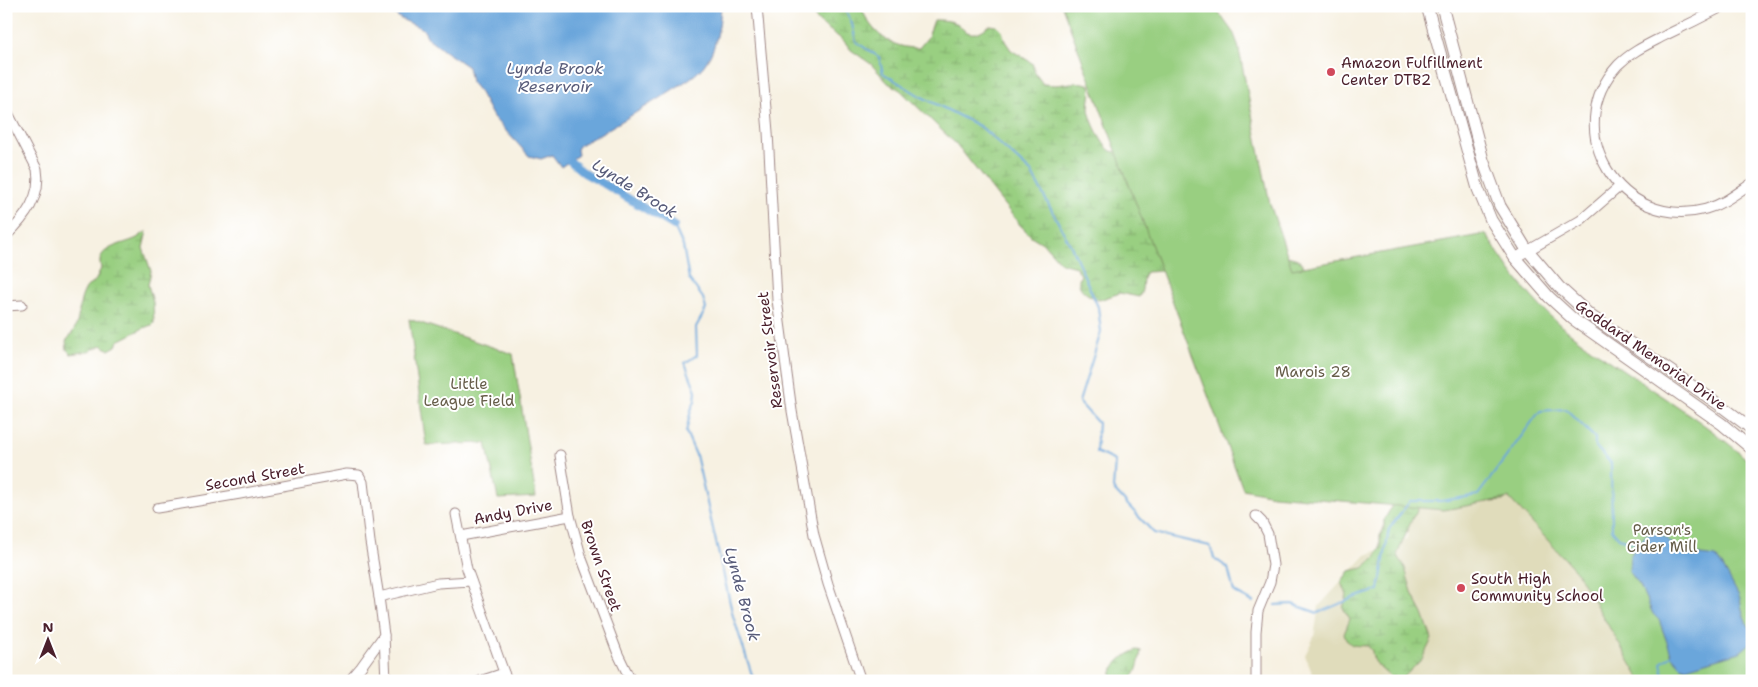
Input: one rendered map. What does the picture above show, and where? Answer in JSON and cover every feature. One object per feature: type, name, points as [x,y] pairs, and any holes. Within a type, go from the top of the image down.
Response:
[{"type":"main road","name":"Goddard Memorial Drive","points":[[1427,6],[1478,189],[1491,220],[1515,258],[1548,297],[1572,319],[1722,424],[1752,449]]},
{"type":"main road","name":"Goddard Memorial Drive","points":[[1442,6],[1483,160],[1500,206],[1527,251],[1559,288],[1592,316],[1752,429]]},
{"type":"street","name":"Reservoir Street","points":[[757,6],[768,140],[777,300],[792,411],[814,535],[861,681]]},
{"type":"street","points":[[1724,6],[1639,49],[1625,59],[1609,77],[1598,101],[1595,131],[1602,161],[1610,176],[1619,187],[1644,203],[1663,210],[1695,211],[1718,205],[1752,183]]},
{"type":"street","points":[[6,109],[37,169],[38,182],[32,204],[24,217],[6,236]]},
{"type":"street","points":[[1515,258],[1581,220],[1619,187]]},
{"type":"street","points":[[6,306],[22,305]]},
{"type":"street","points":[[1742,440],[1752,429]]},
{"type":"street","name":"Brown Street","points":[[560,455],[570,516],[588,573],[618,654],[631,681]]},
{"type":"street","name":"Second Street","points":[[157,508],[347,474],[359,475],[363,482],[379,596]]},
{"type":"street","points":[[456,514],[472,581],[505,677],[480,681]]},
{"type":"street","name":"Andy Drive","points":[[460,536],[570,516]]},
{"type":"street","points":[[1256,516],[1262,522],[1268,534],[1273,565],[1272,575],[1257,618],[1256,681]]},
{"type":"street","points":[[386,681],[384,635],[379,596],[438,584],[472,581]]},
{"type":"street","points":[[349,681],[384,635]]},
{"type":"shaded area","name":"South High Community School","points":[[1509,498],[1576,571],[1641,681],[1315,681],[1305,655],[1314,637],[1319,606],[1366,555],[1407,539],[1409,506],[1444,510]]},
{"type":"green space","points":[[806,6],[861,6],[870,24],[883,38],[909,48],[919,48],[928,37],[934,20],[946,20],[958,24],[963,30],[971,33],[981,31],[990,25],[997,26],[1002,31],[1005,41],[1011,50],[1032,63],[1035,73],[1043,84],[1077,83],[1090,85],[1089,109],[1092,119],[1100,138],[1111,151],[1119,152],[1277,253],[1298,259],[1309,272],[1146,272],[1139,297],[1120,293],[1099,300],[1091,296],[1081,288],[1079,280],[1081,275],[1076,267],[1061,263],[1044,244],[1031,236],[1020,225],[957,145],[900,90],[888,83],[871,64],[851,50],[844,41],[819,22]]},
{"type":"green space","name":"Marois 28","points":[[1062,6],[1214,6],[1234,34],[1238,45],[1270,204],[1292,269],[1486,234],[1519,281],[1541,307],[1557,322],[1592,349],[1701,423],[1736,449],[1752,464],[1752,681],[1641,681],[1576,571],[1509,498],[1444,510],[1273,495],[1243,489]]},
{"type":"green space","points":[[147,231],[143,248],[151,271],[148,285],[153,302],[154,323],[118,341],[116,346],[109,350],[102,345],[89,351],[71,354],[67,350],[66,341],[75,328],[80,303],[85,290],[95,281],[99,274],[102,255],[111,248],[137,238]]},
{"type":"green space","name":"Little League Field","points":[[409,319],[513,354],[536,497],[498,499],[486,443],[426,445]]},
{"type":"green space","points":[[1515,490],[1503,501],[1492,502],[1481,496],[1421,504],[1413,517],[1397,555],[1404,565],[1413,595],[1423,614],[1432,639],[1422,659],[1400,681],[1395,681],[1383,671],[1374,660],[1372,651],[1368,646],[1353,645],[1348,642],[1344,634],[1350,619],[1343,608],[1347,595],[1342,583],[1349,571],[1363,568],[1375,558],[1380,548],[1380,536],[1384,528],[1384,520],[1397,498]]},
{"type":"green space","points":[[1137,650],[1141,651],[1133,676],[1126,681],[1113,681],[1113,671],[1118,662]]},
{"type":"water","name":"Lynde Brook Reservoir","points":[[381,6],[721,6],[716,42],[704,66],[695,75],[647,106],[580,145],[577,149],[578,155],[561,167],[552,155],[541,159],[529,156],[493,117],[480,93],[471,82],[468,67],[428,38],[423,29],[401,19]]},
{"type":"water","points":[[1657,533],[1684,552],[1716,557],[1719,561],[1739,596],[1743,613],[1751,632],[1752,642],[1740,652],[1686,668],[1681,666],[1672,656],[1659,620],[1653,614],[1640,586],[1629,571],[1630,556],[1638,544],[1647,534]]},
{"type":"waterway","points":[[844,6],[852,24],[856,42],[879,57],[883,73],[920,96],[981,127],[1031,172],[1071,246],[1098,307],[1101,332],[1079,402],[1098,423],[1096,452],[1115,461],[1113,489],[1154,533],[1210,546],[1214,558],[1228,568],[1234,592],[1253,602]]},
{"type":"waterway","name":"Lynde Brook","points":[[570,161],[584,173],[674,226]]},
{"type":"waterway","name":"Lynde Brook","points":[[674,226],[683,246],[689,279],[703,298],[706,309],[696,327],[697,355],[685,363],[696,391],[686,432],[696,455],[733,616],[754,681]]},
{"type":"waterway","points":[[1275,605],[1292,604],[1318,613],[1353,598],[1379,590],[1389,529],[1410,501],[1441,501],[1478,495],[1540,411],[1566,409],[1595,438],[1595,446],[1611,463],[1612,530],[1619,538],[1638,544]]},
{"type":"waterway","points":[[1665,681],[1661,663],[1672,655]]},
{"type":"place","name":"Amazon Fulfillment Center DTB2","points":[[1331,72]]},
{"type":"place","name":"South High Community School","points":[[1461,588]]},
{"type":"park label","name":"Parson's Cider Mill","points":[[1662,538]]}]
